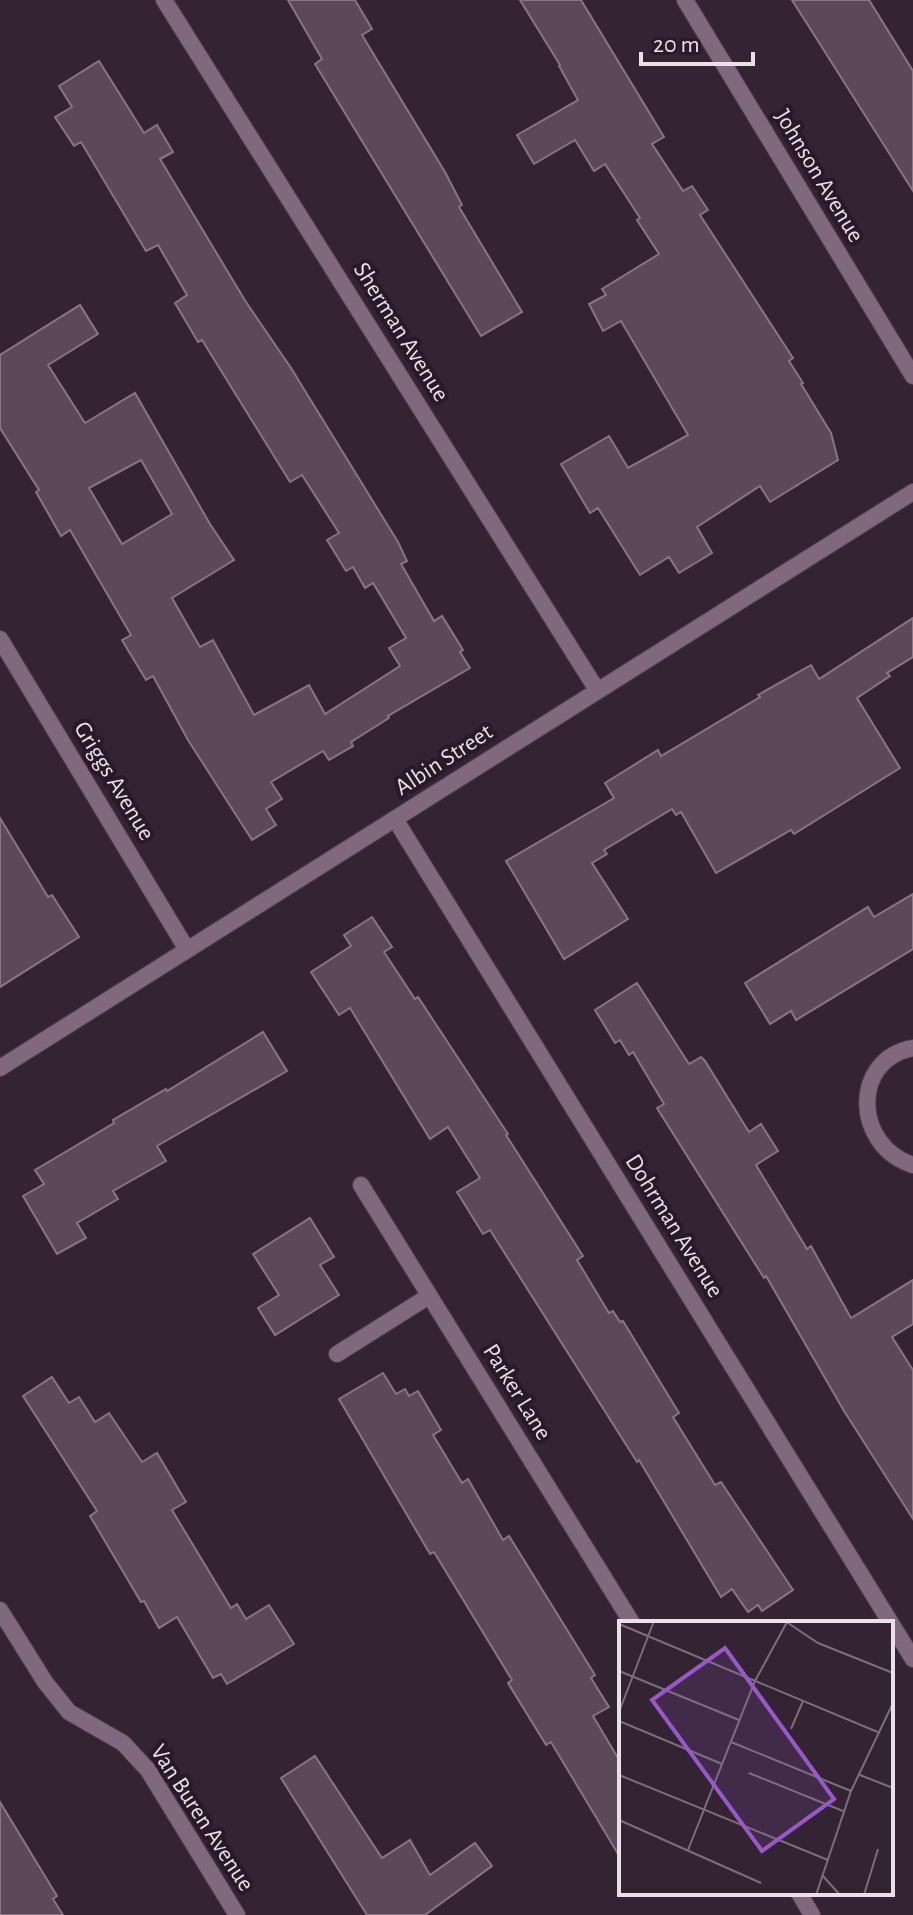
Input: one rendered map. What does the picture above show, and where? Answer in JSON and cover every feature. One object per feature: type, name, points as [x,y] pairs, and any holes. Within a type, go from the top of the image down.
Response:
[{"type":"street","name":"Sherman Avenue","points":[[164,0],[597,690]]},
{"type":"street","name":"Johnson Avenue","points":[[685,0],[913,376]]},
{"type":"street","name":"Albin Street","points":[[0,1068],[913,492]]},
{"type":"street","name":"Griggs Avenue","points":[[0,639],[186,948]]},
{"type":"street","name":"Dohrman Avenue","points":[[395,819],[890,1621]]},
{"type":"street","points":[[913,1048],[889,1058],[876,1073],[868,1092],[866,1112],[872,1132],[883,1148],[899,1161],[913,1165]]},
{"type":"street","name":"Parker Lane","points":[[361,1185],[631,1621]]},
{"type":"street","points":[[337,1354],[429,1296]]},
{"type":"street","name":"Van Buren Avenue","points":[[0,1610],[45,1682],[69,1712],[123,1743],[148,1770],[237,1915]]},
{"type":"street","name":"Dohrman Avenue","points":[[893,1627],[913,1659]]},
{"type":"street","points":[[800,1895],[812,1915]]},
{"type":"building","points":[[288,0],[355,0],[372,29],[362,35],[445,172],[462,205],[459,207],[522,312],[481,336],[315,64],[322,59]]},
{"type":"building","points":[[520,0],[581,0],[664,137],[652,144],[683,191],[692,186],[708,210],[700,215],[793,358],[789,361],[831,433],[838,460],[770,502],[760,486],[697,527],[712,553],[679,573],[669,557],[640,575],[598,508],[590,513],[561,464],[609,436],[628,468],[688,435],[621,321],[603,331],[589,304],[606,295],[602,289],[659,254],[637,220],[640,218],[605,164],[594,171],[575,140],[534,164],[517,135],[578,100]]},
{"type":"building","points":[[792,0],[869,0],[913,71],[913,191]]},
{"type":"building","points":[[99,61],[144,133],[157,125],[173,152],[160,159],[246,302],[291,368],[398,542],[407,561],[401,564],[434,621],[442,616],[470,668],[388,716],[351,742],[353,746],[329,760],[323,751],[271,782],[282,799],[266,809],[276,825],[252,840],[188,740],[153,676],[146,680],[122,640],[131,635],[70,530],[61,536],[36,492],[39,490],[0,428],[0,355],[80,305],[98,334],[48,365],[85,423],[135,393],[234,560],[172,598],[200,647],[213,640],[254,715],[309,685],[325,714],[400,666],[389,648],[406,638],[373,583],[365,588],[353,567],[346,571],[327,540],[339,533],[302,475],[290,482],[202,340],[198,342],[175,303],[187,295],[158,245],[146,251],[81,142],[74,146],[55,117],[72,107],[59,86]],"holes":[[[141,460],[172,514],[122,544],[89,488]]]},
{"type":"building","points":[[913,618],[913,657],[887,673],[890,676],[857,698],[900,768],[794,834],[791,830],[716,873],[681,812],[676,815],[672,809],[604,850],[607,854],[592,863],[628,919],[564,959],[506,861],[614,798],[605,783],[658,750],[661,756],[811,665],[819,679]]},
{"type":"building","points":[[0,818],[48,897],[52,895],[79,937],[0,987]]},
{"type":"building","points":[[913,894],[913,949],[796,1020],[791,1011],[770,1024],[745,983],[868,907],[874,917]]},
{"type":"building","points":[[372,917],[392,947],[384,952],[415,999],[418,997],[508,1134],[583,1256],[577,1260],[609,1313],[613,1311],[620,1322],[623,1321],[679,1413],[673,1417],[715,1485],[721,1482],[793,1590],[762,1611],[758,1605],[748,1612],[732,1589],[721,1597],[639,1460],[637,1462],[490,1230],[483,1234],[457,1192],[480,1178],[448,1127],[430,1139],[350,1008],[339,1015],[311,972],[351,946],[344,935]]},
{"type":"building","points":[[637,983],[689,1064],[701,1057],[705,1061],[749,1132],[761,1124],[778,1151],[756,1165],[807,1249],[811,1246],[851,1318],[913,1280],[913,1324],[892,1337],[913,1370],[913,1519],[844,1411],[766,1276],[764,1278],[657,1108],[664,1104],[633,1052],[629,1055],[620,1040],[615,1043],[595,1010]]},
{"type":"building","points":[[263,1032],[287,1071],[157,1146],[166,1161],[113,1191],[118,1199],[77,1223],[86,1238],[57,1254],[23,1196],[44,1184],[35,1170]]},
{"type":"building","points":[[310,1218],[334,1257],[320,1265],[339,1295],[275,1335],[258,1308],[279,1295],[253,1254]]},
{"type":"building","points":[[383,1373],[396,1394],[405,1389],[409,1396],[418,1391],[441,1430],[433,1435],[462,1483],[468,1479],[503,1540],[509,1536],[595,1675],[591,1678],[609,1707],[593,1716],[619,1760],[619,1856],[551,1742],[546,1745],[508,1683],[512,1680],[434,1552],[430,1554],[339,1399]]},
{"type":"building","points":[[52,1377],[69,1403],[79,1397],[95,1422],[109,1413],[142,1462],[157,1453],[186,1502],[172,1510],[231,1608],[237,1604],[246,1619],[269,1605],[294,1644],[227,1684],[221,1674],[213,1678],[177,1617],[159,1628],[90,1516],[97,1511],[23,1396]]},
{"type":"building","points":[[315,1756],[382,1858],[410,1840],[430,1875],[475,1843],[492,1866],[425,1915],[367,1915],[281,1778]]},
{"type":"building","points":[[0,1802],[57,1896],[53,1899],[63,1915],[0,1915]]}]
